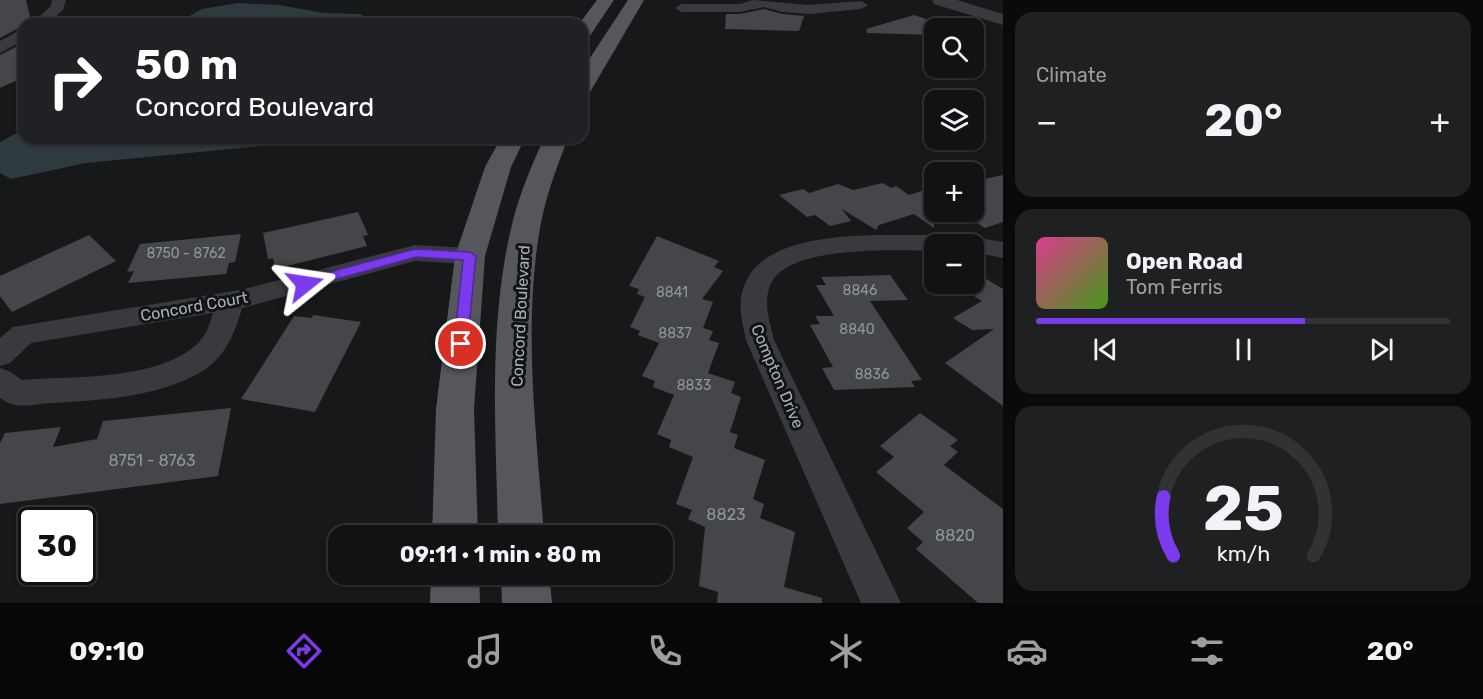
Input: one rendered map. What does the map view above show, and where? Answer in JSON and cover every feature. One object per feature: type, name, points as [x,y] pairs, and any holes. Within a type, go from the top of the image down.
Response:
[{"type":"main road","points":[[588,25],[606,0]]},
{"type":"main road","points":[[588,77],[636,0]]},
{"type":"main road","points":[[455,525],[455,409],[470,256],[498,166],[510,144]]},
{"type":"main road","name":"Concord Boulevard","points":[[521,525],[514,368],[522,246],[542,171],[553,144]]},
{"type":"main road","points":[[454,603],[455,585]]},
{"type":"main road","points":[[526,585],[527,603]]},
{"type":"street","points":[[45,18],[58,7],[59,0]]},
{"type":"street","points":[[940,0],[1003,20]]},
{"type":"street","points":[[682,8],[740,8],[762,1],[801,8],[833,9],[861,5]]},
{"type":"street","points":[[0,48],[18,37]]},
{"type":"street","name":"Compton Drive","points":[[881,603],[760,340],[753,319],[752,300],[758,283],[781,260],[815,247],[941,242],[975,244],[1003,250]]},
{"type":"street","name":"Concord Court","points":[[0,355],[23,334],[230,301],[305,284],[415,253],[470,256]]},
{"type":"street","points":[[0,380],[16,393],[148,381],[178,372],[208,352],[220,334],[230,301]]},
{"type":"shaded area","points":[[238,3],[279,5],[324,13],[359,14],[369,18],[186,18],[202,9]]},
{"type":"shaded area","points":[[18,132],[18,144],[281,144],[86,163],[11,179],[0,173],[0,142]]},
{"type":"building","points":[[0,0],[26,0],[30,18],[18,18],[18,28],[0,38]]},
{"type":"building","points":[[764,9],[782,14],[804,16],[799,31],[725,29],[726,14],[740,14]]},
{"type":"building","points":[[914,15],[924,18],[924,35],[867,33],[866,29]]},
{"type":"building","points":[[18,46],[18,80],[0,88],[0,55]]},
{"type":"building","points":[[1003,175],[1003,222],[985,228],[976,222],[984,222],[984,179]]},
{"type":"building","points":[[883,183],[891,188],[896,186],[909,195],[924,190],[924,221],[914,214],[879,225],[876,230],[842,209],[851,221],[830,226],[815,215],[807,217],[779,195],[803,189],[809,193],[838,184],[853,190]]},
{"type":"building","points":[[358,212],[368,235],[363,236],[367,246],[275,269],[273,258],[268,259],[263,233]]},
{"type":"building","points":[[925,222],[934,222],[934,228]]},
{"type":"building","points":[[241,234],[235,262],[229,263],[226,274],[128,283],[134,271],[127,272],[140,244]]},
{"type":"building","points":[[89,235],[116,261],[12,312],[0,296],[0,276]]},
{"type":"building","points":[[657,236],[719,261],[714,267],[723,271],[702,299],[713,302],[703,328],[713,331],[709,340],[719,343],[708,373],[735,382],[731,393],[741,397],[730,432],[738,435],[734,448],[765,460],[753,499],[764,504],[760,518],[795,532],[784,587],[822,598],[822,603],[717,603],[718,592],[699,586],[705,527],[688,519],[692,510],[676,504],[693,457],[669,447],[671,440],[657,434],[674,395],[653,387],[655,381],[642,376],[659,343],[638,335],[640,331],[630,327],[645,297],[637,294],[639,289],[629,286]]},
{"type":"building","points":[[890,275],[908,300],[870,301],[922,380],[911,381],[915,387],[834,390],[822,368],[833,367],[810,325],[820,324],[815,316],[834,316],[816,285],[826,285],[821,277]]},
{"type":"building","points":[[984,278],[1003,289],[1003,406],[945,363],[994,329],[972,330],[953,318],[982,301],[974,294],[984,294]]},
{"type":"building","points":[[313,315],[361,322],[315,412],[241,399],[294,316],[312,318]]},
{"type":"building","points":[[231,408],[218,476],[0,504],[0,443],[5,433],[61,427],[53,447],[97,439],[103,421]]},
{"type":"building","points":[[920,413],[958,440],[950,446],[958,452],[944,465],[1003,509],[1003,603],[978,603],[916,549],[923,542],[907,528],[924,512],[876,472],[894,457],[880,446]]},
{"type":"route","points":[[305,284],[415,253],[470,256],[461,344]]}]
